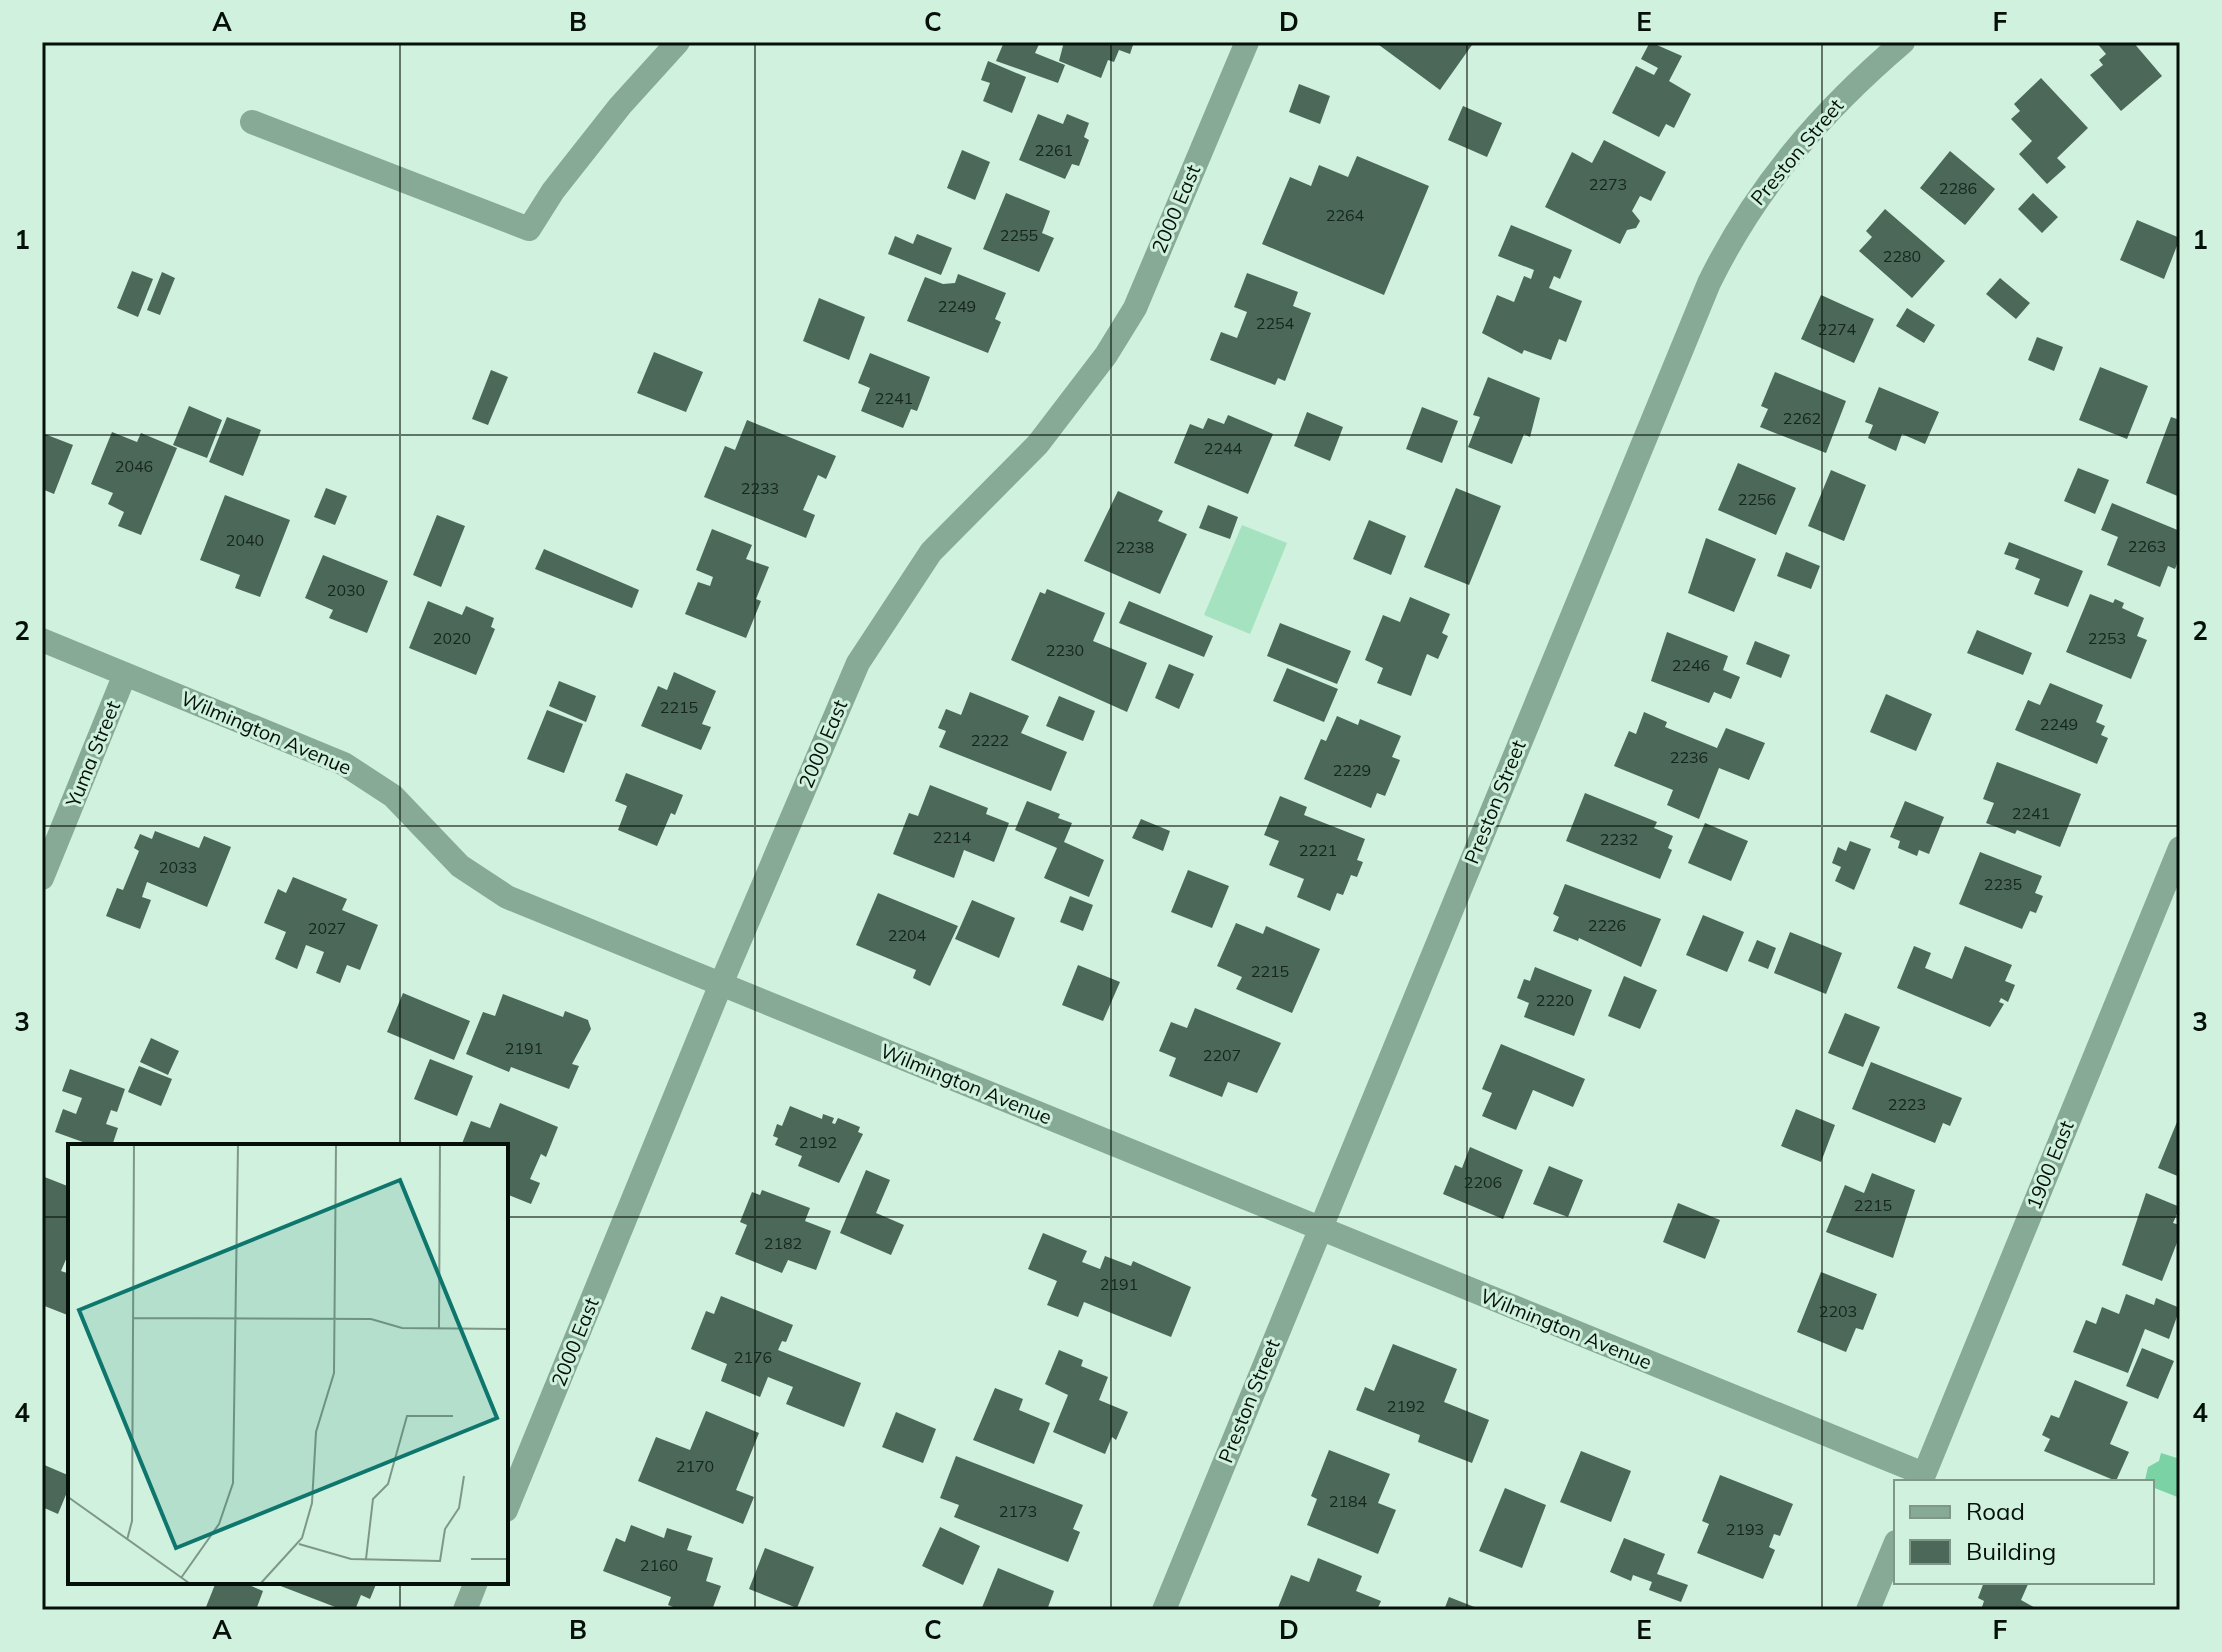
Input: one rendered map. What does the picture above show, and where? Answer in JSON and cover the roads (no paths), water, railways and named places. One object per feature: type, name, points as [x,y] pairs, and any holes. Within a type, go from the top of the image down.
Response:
[{"type":"street","points":[[252,122],[529,229],[553,191],[620,106],[678,42]]},
{"type":"street","name":"2000 East","points":[[508,1505],[721,984],[858,663],[931,552],[1038,444],[1106,355],[1135,308],[1247,42]]},
{"type":"street","name":"Preston Street","points":[[1164,1610],[1714,272],[1747,213],[1799,143],[1831,107],[1903,42]]},
{"type":"street","name":"Wilmington Avenue","points":[[42,640],[344,764],[400,802],[460,866],[507,897],[1320,1228],[1922,1478]]},
{"type":"street","name":"Yuma Street","points":[[42,878],[125,674]]},
{"type":"street","name":"1900 East","points":[[1922,1478],[2180,848]]},
{"type":"street","points":[[1868,1610],[1894,1547]]},
{"type":"street","points":[[465,1610],[475,1584]]}]
